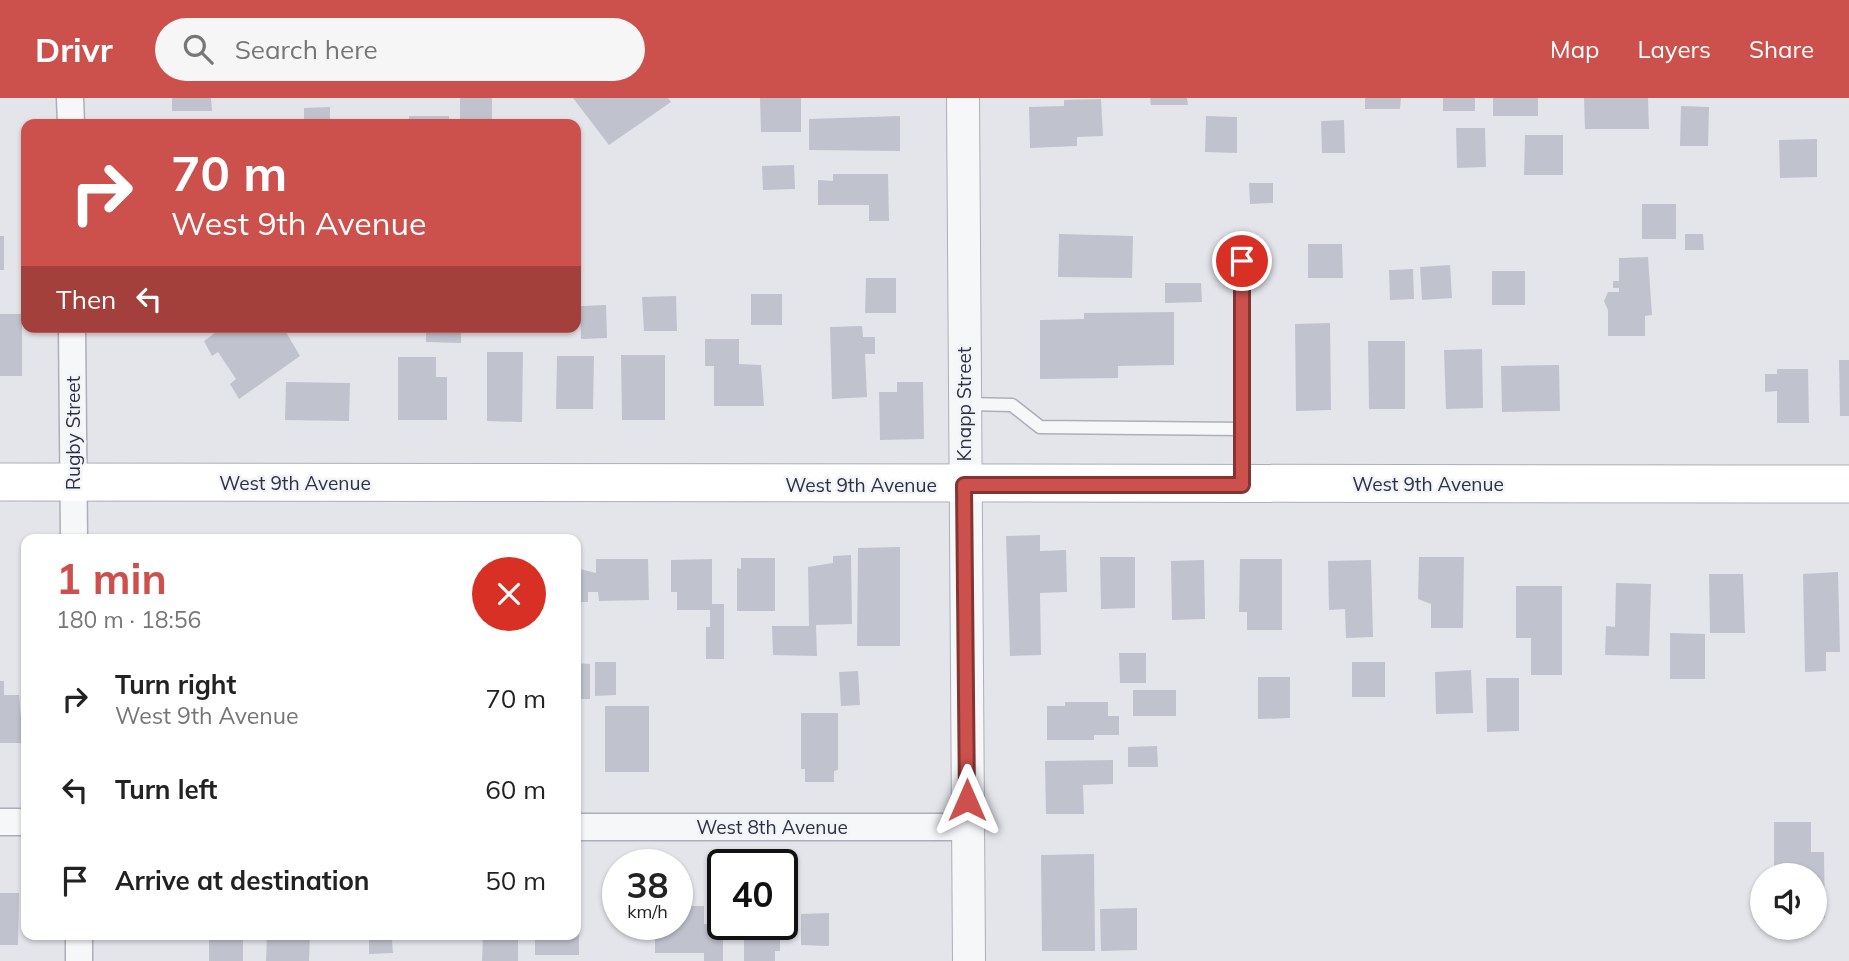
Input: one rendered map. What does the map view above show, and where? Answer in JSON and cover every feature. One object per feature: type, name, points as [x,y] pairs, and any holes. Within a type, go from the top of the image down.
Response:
[{"type":"main road","name":"West 9th Avenue","points":[[0,482],[1849,484]]},
{"type":"street","points":[[70,98],[71,119]]},
{"type":"street","name":"Knapp Street","points":[[963,98],[969,961]]},
{"type":"street","name":"Rugby Street","points":[[72,333],[74,534]]},
{"type":"street","points":[[0,822],[21,822]]},
{"type":"street","name":"West 8th Avenue","points":[[581,827],[967,827]]},
{"type":"street","points":[[79,940],[79,961]]},
{"type":"lane","points":[[1242,261],[1242,485]]},
{"type":"lane","points":[[964,403],[1012,405],[1040,428],[1242,429]]},
{"type":"building","points":[[172,98],[211,98],[212,111],[172,111]]},
{"type":"building","points":[[460,98],[492,98],[492,119],[460,119]]},
{"type":"building","points":[[573,98],[668,98],[671,102],[609,145]]},
{"type":"building","points":[[760,98],[801,98],[801,132],[761,132]]},
{"type":"building","points":[[1150,98],[1187,98],[1188,105],[1151,105]]},
{"type":"building","points":[[1365,98],[1401,98],[1400,109],[1365,109]]},
{"type":"building","points":[[1443,98],[1475,98],[1475,111],[1443,111]]},
{"type":"building","points":[[1493,98],[1538,98],[1538,116],[1493,116]]},
{"type":"building","points":[[1584,98],[1648,98],[1649,129],[1585,129]]},
{"type":"building","points":[[1101,99],[1103,136],[1077,137],[1077,146],[1030,148],[1029,107],[1064,106],[1064,100]]},
{"type":"building","points":[[1681,106],[1709,107],[1708,146],[1680,146]]},
{"type":"building","points":[[330,107],[330,119],[304,119],[304,108]]},
{"type":"building","points":[[409,116],[449,116],[449,119],[409,119]]},
{"type":"building","points":[[900,116],[900,151],[809,150],[809,119]]},
{"type":"building","points":[[1206,116],[1237,117],[1237,153],[1205,152]]},
{"type":"building","points":[[1344,120],[1345,153],[1322,153],[1321,121]]},
{"type":"building","points":[[1456,128],[1485,128],[1486,167],[1457,168]]},
{"type":"building","points":[[1525,135],[1563,135],[1563,175],[1524,175]]},
{"type":"building","points":[[1817,139],[1817,177],[1780,178],[1779,140]]},
{"type":"building","points":[[794,165],[795,189],[763,190],[762,166]]},
{"type":"building","points":[[833,174],[888,174],[889,221],[869,221],[869,205],[818,205],[818,180],[833,181]]},
{"type":"building","points":[[1249,183],[1273,183],[1273,203],[1250,204]]},
{"type":"building","points":[[1642,204],[1676,204],[1676,239],[1642,239]]},
{"type":"building","points":[[1059,234],[1133,236],[1132,278],[1058,277]]},
{"type":"building","points":[[1685,234],[1703,234],[1704,250],[1685,250]]},
{"type":"building","points":[[0,236],[4,236],[4,270],[0,270]]},
{"type":"building","points":[[1308,244],[1342,244],[1343,278],[1308,278]]},
{"type":"building","points":[[1648,257],[1652,315],[1645,316],[1645,336],[1608,336],[1608,310],[1604,301],[1608,292],[1619,292],[1619,288],[1613,288],[1613,281],[1619,281],[1619,258]]},
{"type":"building","points":[[1450,265],[1452,298],[1422,300],[1420,267]]},
{"type":"building","points":[[1413,269],[1414,299],[1390,300],[1389,270]]},
{"type":"building","points":[[1492,271],[1525,271],[1525,305],[1492,305]]},
{"type":"building","points":[[866,278],[896,278],[896,313],[865,313]]},
{"type":"building","points":[[1165,283],[1201,283],[1202,302],[1165,303]]},
{"type":"building","points":[[751,294],[782,294],[782,325],[751,325]]},
{"type":"building","points":[[676,296],[677,331],[644,331],[642,297]]},
{"type":"building","points":[[606,305],[607,338],[581,339],[581,306]]},
{"type":"building","points":[[1174,312],[1174,365],[1118,366],[1118,378],[1040,379],[1040,320],[1084,319],[1084,313]]},
{"type":"building","points":[[0,314],[21,314],[22,376],[0,376]]},
{"type":"building","points":[[1330,323],[1331,410],[1296,411],[1295,324]]},
{"type":"building","points":[[862,326],[863,337],[875,337],[875,354],[865,354],[867,397],[832,399],[830,327]]},
{"type":"building","points":[[215,333],[287,333],[300,356],[239,399],[230,384],[236,379],[218,352],[212,356],[204,341]]},
{"type":"building","points":[[426,333],[461,333],[461,343],[426,342]]},
{"type":"building","points":[[705,339],[739,339],[739,364],[761,365],[764,406],[714,406],[714,366],[705,366]]},
{"type":"building","points":[[1368,341],[1405,341],[1405,409],[1369,409]]},
{"type":"building","points":[[1482,349],[1483,408],[1446,409],[1444,350]]},
{"type":"building","points":[[487,352],[523,352],[522,422],[487,421]]},
{"type":"building","points":[[621,355],[665,355],[665,420],[622,420]]},
{"type":"building","points":[[557,356],[594,356],[593,409],[556,409]]},
{"type":"building","points":[[398,357],[436,357],[436,377],[447,377],[447,420],[398,420]]},
{"type":"building","points":[[1839,360],[1849,360],[1849,416],[1840,416]]},
{"type":"building","points":[[1559,365],[1560,411],[1502,412],[1501,366]]},
{"type":"building","points":[[1777,369],[1808,369],[1809,423],[1777,423],[1777,391],[1765,392],[1765,374],[1777,374]]},
{"type":"building","points":[[286,382],[350,383],[349,421],[285,420]]},
{"type":"building","points":[[897,382],[923,382],[924,439],[880,440],[879,392],[897,392]]},
{"type":"building","points":[[1040,535],[1040,551],[1066,550],[1067,592],[1040,593],[1041,655],[1010,656],[1006,536]]},
{"type":"building","points":[[900,547],[900,646],[857,646],[858,548]]},
{"type":"building","points":[[851,555],[852,624],[816,625],[817,656],[773,655],[772,626],[809,626],[808,567],[833,563],[833,556]]},
{"type":"building","points":[[1100,557],[1135,557],[1135,608],[1101,609]]},
{"type":"building","points":[[1419,557],[1464,557],[1463,628],[1431,628],[1431,604],[1418,599]]},
{"type":"building","points":[[741,558],[775,558],[775,611],[737,611],[737,568],[741,569]]},
{"type":"building","points":[[596,559],[648,559],[649,600],[599,601],[598,592],[588,592],[588,602],[581,602],[581,569],[596,573]]},
{"type":"building","points":[[712,559],[712,604],[724,604],[724,659],[706,659],[706,627],[710,627],[710,610],[677,610],[677,592],[671,592],[671,560]]},
{"type":"building","points":[[1240,559],[1282,559],[1282,630],[1247,630],[1247,612],[1239,612]]},
{"type":"building","points":[[1204,560],[1205,619],[1172,620],[1171,561]]},
{"type":"building","points":[[1371,560],[1373,637],[1346,638],[1345,609],[1329,610],[1328,561]]},
{"type":"building","points":[[1838,572],[1840,652],[1826,652],[1826,671],[1805,672],[1803,574]]},
{"type":"building","points":[[1709,574],[1743,574],[1745,633],[1710,633]]},
{"type":"building","points":[[1616,583],[1651,584],[1649,656],[1605,655],[1606,626],[1615,627]]},
{"type":"building","points":[[1516,586],[1562,586],[1562,675],[1531,675],[1531,638],[1516,638]]},
{"type":"building","points":[[1670,633],[1705,634],[1705,679],[1670,679]]},
{"type":"building","points":[[1119,653],[1146,653],[1146,683],[1120,683]]},
{"type":"building","points":[[595,662],[616,662],[616,695],[595,696]]},
{"type":"building","points":[[1352,662],[1385,662],[1385,697],[1352,697]]},
{"type":"building","points":[[581,663],[590,664],[590,699],[581,699]]},
{"type":"building","points":[[1471,670],[1473,713],[1436,714],[1435,672]]},
{"type":"building","points":[[858,671],[860,705],[841,706],[839,672]]},
{"type":"building","points":[[1258,677],[1290,677],[1290,718],[1258,719]]},
{"type":"building","points":[[1486,678],[1519,678],[1519,731],[1487,732]]},
{"type":"building","points":[[0,681],[4,681],[4,695],[19,695],[21,743],[0,743]]},
{"type":"building","points":[[1133,690],[1176,690],[1176,716],[1133,716]]},
{"type":"building","points":[[1065,702],[1108,702],[1108,716],[1119,716],[1119,735],[1094,735],[1094,740],[1047,740],[1047,706],[1065,706]]},
{"type":"building","points":[[605,706],[649,706],[649,772],[605,772]]},
{"type":"building","points":[[801,713],[838,713],[838,770],[834,771],[834,782],[805,782],[805,769],[801,769]]},
{"type":"building","points":[[1157,746],[1158,767],[1128,767],[1128,747]]},
{"type":"building","points":[[1113,760],[1113,784],[1083,785],[1084,814],[1046,814],[1045,761]]},
{"type":"building","points":[[1774,822],[1811,822],[1811,852],[1824,852],[1824,863],[1774,863]]},
{"type":"building","points":[[1094,854],[1095,951],[1042,951],[1041,855]]},
{"type":"building","points":[[0,893],[19,893],[18,945],[0,945]]},
{"type":"building","points":[[693,906],[704,906],[707,940],[723,940],[723,961],[704,961],[704,953],[655,953],[655,940],[693,940]]},
{"type":"building","points":[[1137,908],[1137,950],[1101,951],[1100,909]]},
{"type":"building","points":[[829,913],[829,946],[801,945],[801,914]]},
{"type":"building","points":[[209,940],[243,940],[243,961],[209,961]]},
{"type":"building","points":[[267,940],[310,940],[309,961],[266,961]]},
{"type":"building","points":[[369,940],[392,940],[393,953],[369,954]]},
{"type":"building","points":[[483,940],[518,940],[518,961],[482,961]]},
{"type":"building","points":[[535,940],[579,940],[579,955],[535,955]]},
{"type":"building","points":[[744,940],[780,940],[780,951],[775,951],[775,961],[744,961]]},
{"type":"route","points":[[967,800],[964,485],[1242,485],[1242,261]]}]
